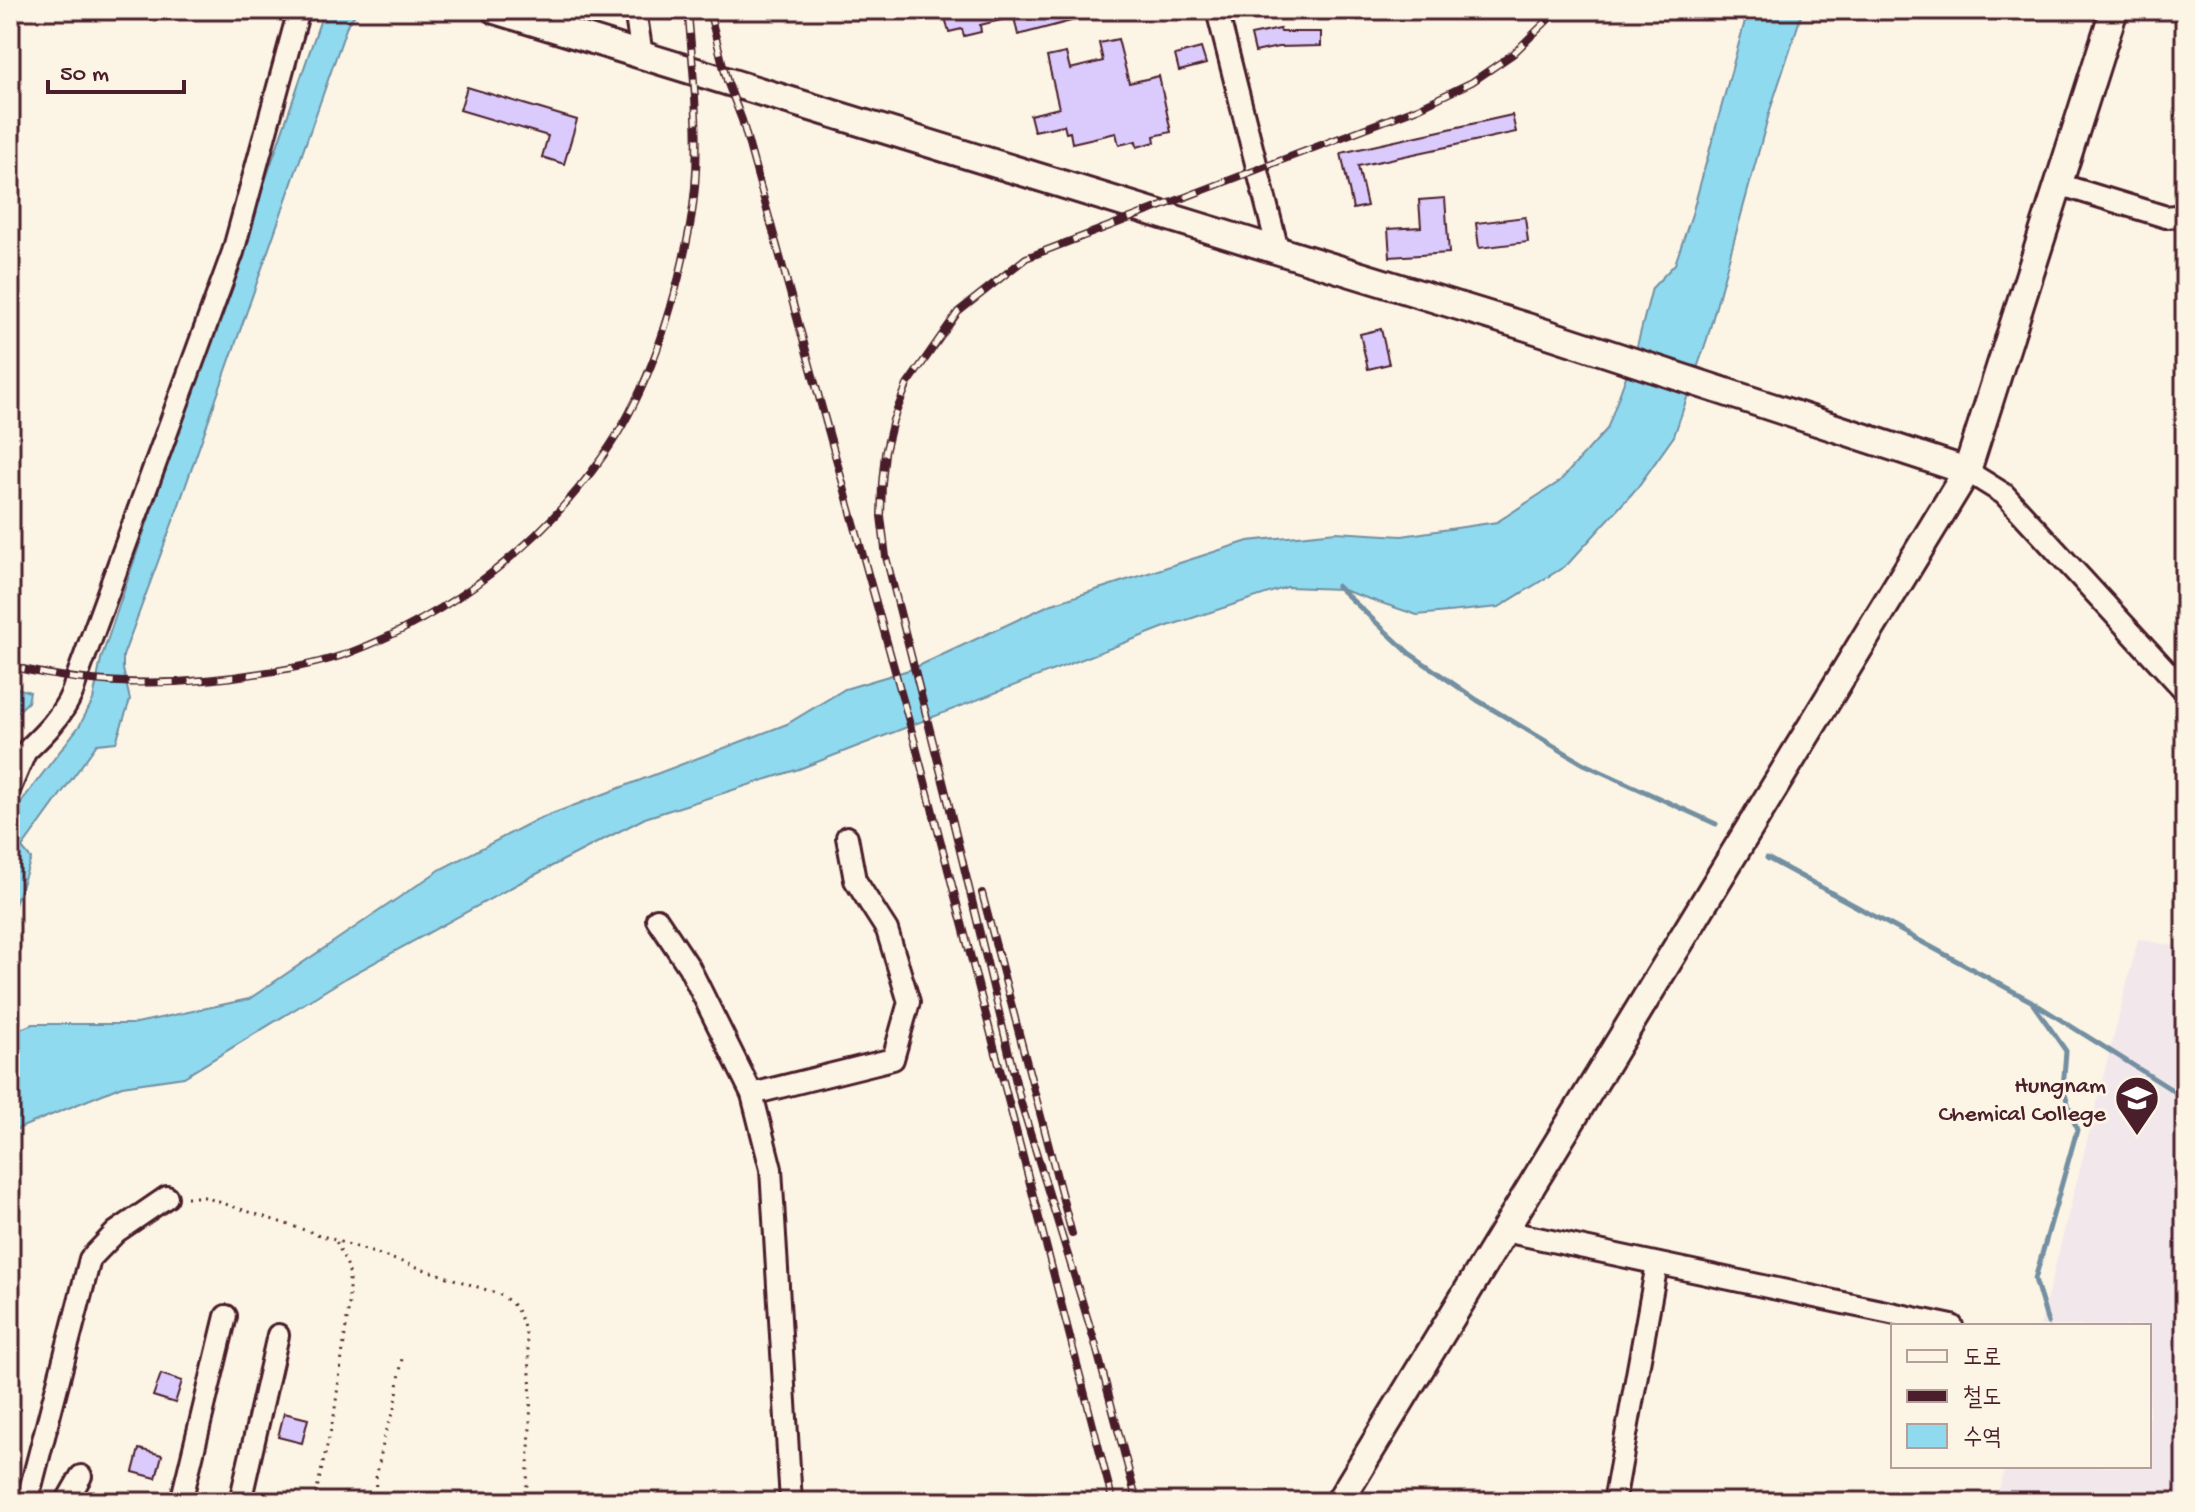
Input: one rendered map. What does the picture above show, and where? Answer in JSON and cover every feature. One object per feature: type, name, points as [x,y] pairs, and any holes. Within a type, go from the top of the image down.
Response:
[{"type":"main road","points":[[495,10],[1527,327],[1967,471]]},
{"type":"main road","points":[[1339,1502],[1967,471],[2114,10]]},
{"type":"street","points":[[10,766],[39,740],[73,695],[233,252],[299,10]]},
{"type":"street","points":[[635,10],[642,55]]},
{"type":"street","points":[[1217,10],[1278,250]]},
{"type":"street","points":[[2058,184],[2166,217],[2185,215]]},
{"type":"street","points":[[1967,471],[2004,494],[2185,691]]},
{"type":"street","points":[[10,788],[26,751]]},
{"type":"street","points":[[752,1094],[893,1059],[909,1002],[887,930],[855,880],[847,837]]},
{"type":"street","points":[[657,919],[689,967],[752,1094],[771,1169],[791,1502]]},
{"type":"street","points":[[27,1502],[90,1259],[116,1232],[167,1197]]},
{"type":"street","points":[[1504,1231],[1942,1324]]},
{"type":"street","points":[[1614,1502],[1657,1264]]},
{"type":"street","points":[[181,1502],[226,1316]]},
{"type":"street","points":[[240,1502],[278,1335]]},
{"type":"street","points":[[66,1502],[81,1476]]},
{"type":"path","points":[[167,1197],[204,1197],[499,1294],[517,1308],[527,1333],[530,1366],[526,1502]]},
{"type":"path","points":[[314,1502],[334,1416],[349,1305],[349,1269],[336,1241]]},
{"type":"path","points":[[375,1502],[376,1478],[385,1434],[395,1409],[402,1358]]},
{"type":"shaded area","name":"Hungnam Chemical College","points":[[2138,939],[2185,948],[2185,1502],[1996,1502],[2004,1468],[2151,1468],[2151,1324],[2041,1324]]},
{"type":"water","points":[[324,10],[359,10],[348,23],[123,656],[130,700],[116,742],[97,744],[22,848],[31,859],[13,910],[11,980],[14,996],[10,1007],[10,821],[80,725],[93,700],[101,659]]},
{"type":"water","points":[[1748,10],[1803,10],[1770,110],[1707,339],[1674,436],[1637,488],[1567,565],[1499,607],[1417,615],[1340,589],[1287,587],[1165,627],[799,769],[645,818],[346,978],[184,1077],[122,1086],[10,1132],[10,1033],[33,1024],[132,1024],[249,999],[441,869],[536,820],[787,724],[845,689],[912,669],[1049,605],[1248,541],[1336,532],[1402,536],[1497,522],[1559,482],[1607,429],[1637,346],[1652,288],[1675,264],[1692,214]]},
{"type":"water","points":[[10,686],[30,692],[28,702],[10,719]]},
{"type":"building","points":[[943,10],[1093,10],[1094,15],[1018,35],[1014,17],[980,25],[981,32],[964,36],[962,29],[949,32]]},
{"type":"building","points":[[1280,29],[1281,32],[1321,32],[1321,46],[1278,47],[1255,52],[1251,35]]},
{"type":"building","points":[[1118,39],[1129,83],[1159,76],[1171,132],[1154,136],[1155,142],[1137,147],[1136,141],[1119,145],[1116,133],[1072,143],[1070,132],[1066,133],[1064,125],[1034,131],[1030,115],[1059,108],[1047,57],[1066,53],[1070,69],[1103,61],[1099,43]]},
{"type":"building","points":[[1201,48],[1206,64],[1179,71],[1175,55]]},
{"type":"building","points":[[467,87],[577,120],[564,164],[542,157],[548,136],[460,110]]},
{"type":"building","points":[[1512,115],[1516,132],[1358,166],[1367,206],[1353,209],[1341,153]]},
{"type":"building","points":[[1445,198],[1449,253],[1390,257],[1388,229],[1421,227],[1419,200]]},
{"type":"building","points":[[1525,217],[1528,242],[1479,248],[1476,223]]},
{"type":"building","points":[[1381,329],[1389,364],[1368,369],[1360,334]]},
{"type":"building","points":[[161,1374],[182,1381],[175,1403],[153,1396]]},
{"type":"building","points":[[284,1413],[308,1419],[302,1443],[278,1437]]},
{"type":"building","points":[[139,1449],[162,1455],[156,1478],[133,1472]]},
{"type":"waterway","points":[[1337,586],[1409,653],[1477,700],[1584,764],[1716,824]]},
{"type":"waterway","points":[[1767,858],[2031,1001],[2185,1098]]},
{"type":"waterway","points":[[2033,1004],[2066,1051],[2063,1089],[2077,1130],[2035,1279],[2048,1323]]},
{"type":"railway","points":[[10,666],[73,678],[135,683],[229,678],[328,660],[423,619],[491,574],[551,519],[603,456],[620,430],[647,375],[677,286],[690,226],[696,172],[696,118],[688,10]]},
{"type":"railway","points":[[709,10],[915,743],[1113,1502]]},
{"type":"railway","points":[[1137,1502],[1095,1343],[1021,1103],[886,557],[881,516],[882,483],[893,420],[907,385],[958,312],[1026,258],[1418,108],[1472,82],[1513,54],[1558,10]]},
{"type":"railway","points":[[982,893],[1072,1234]]},
{"type":"place","name":"Hungnam Chemical College","points":[[2137,1137]]}]
